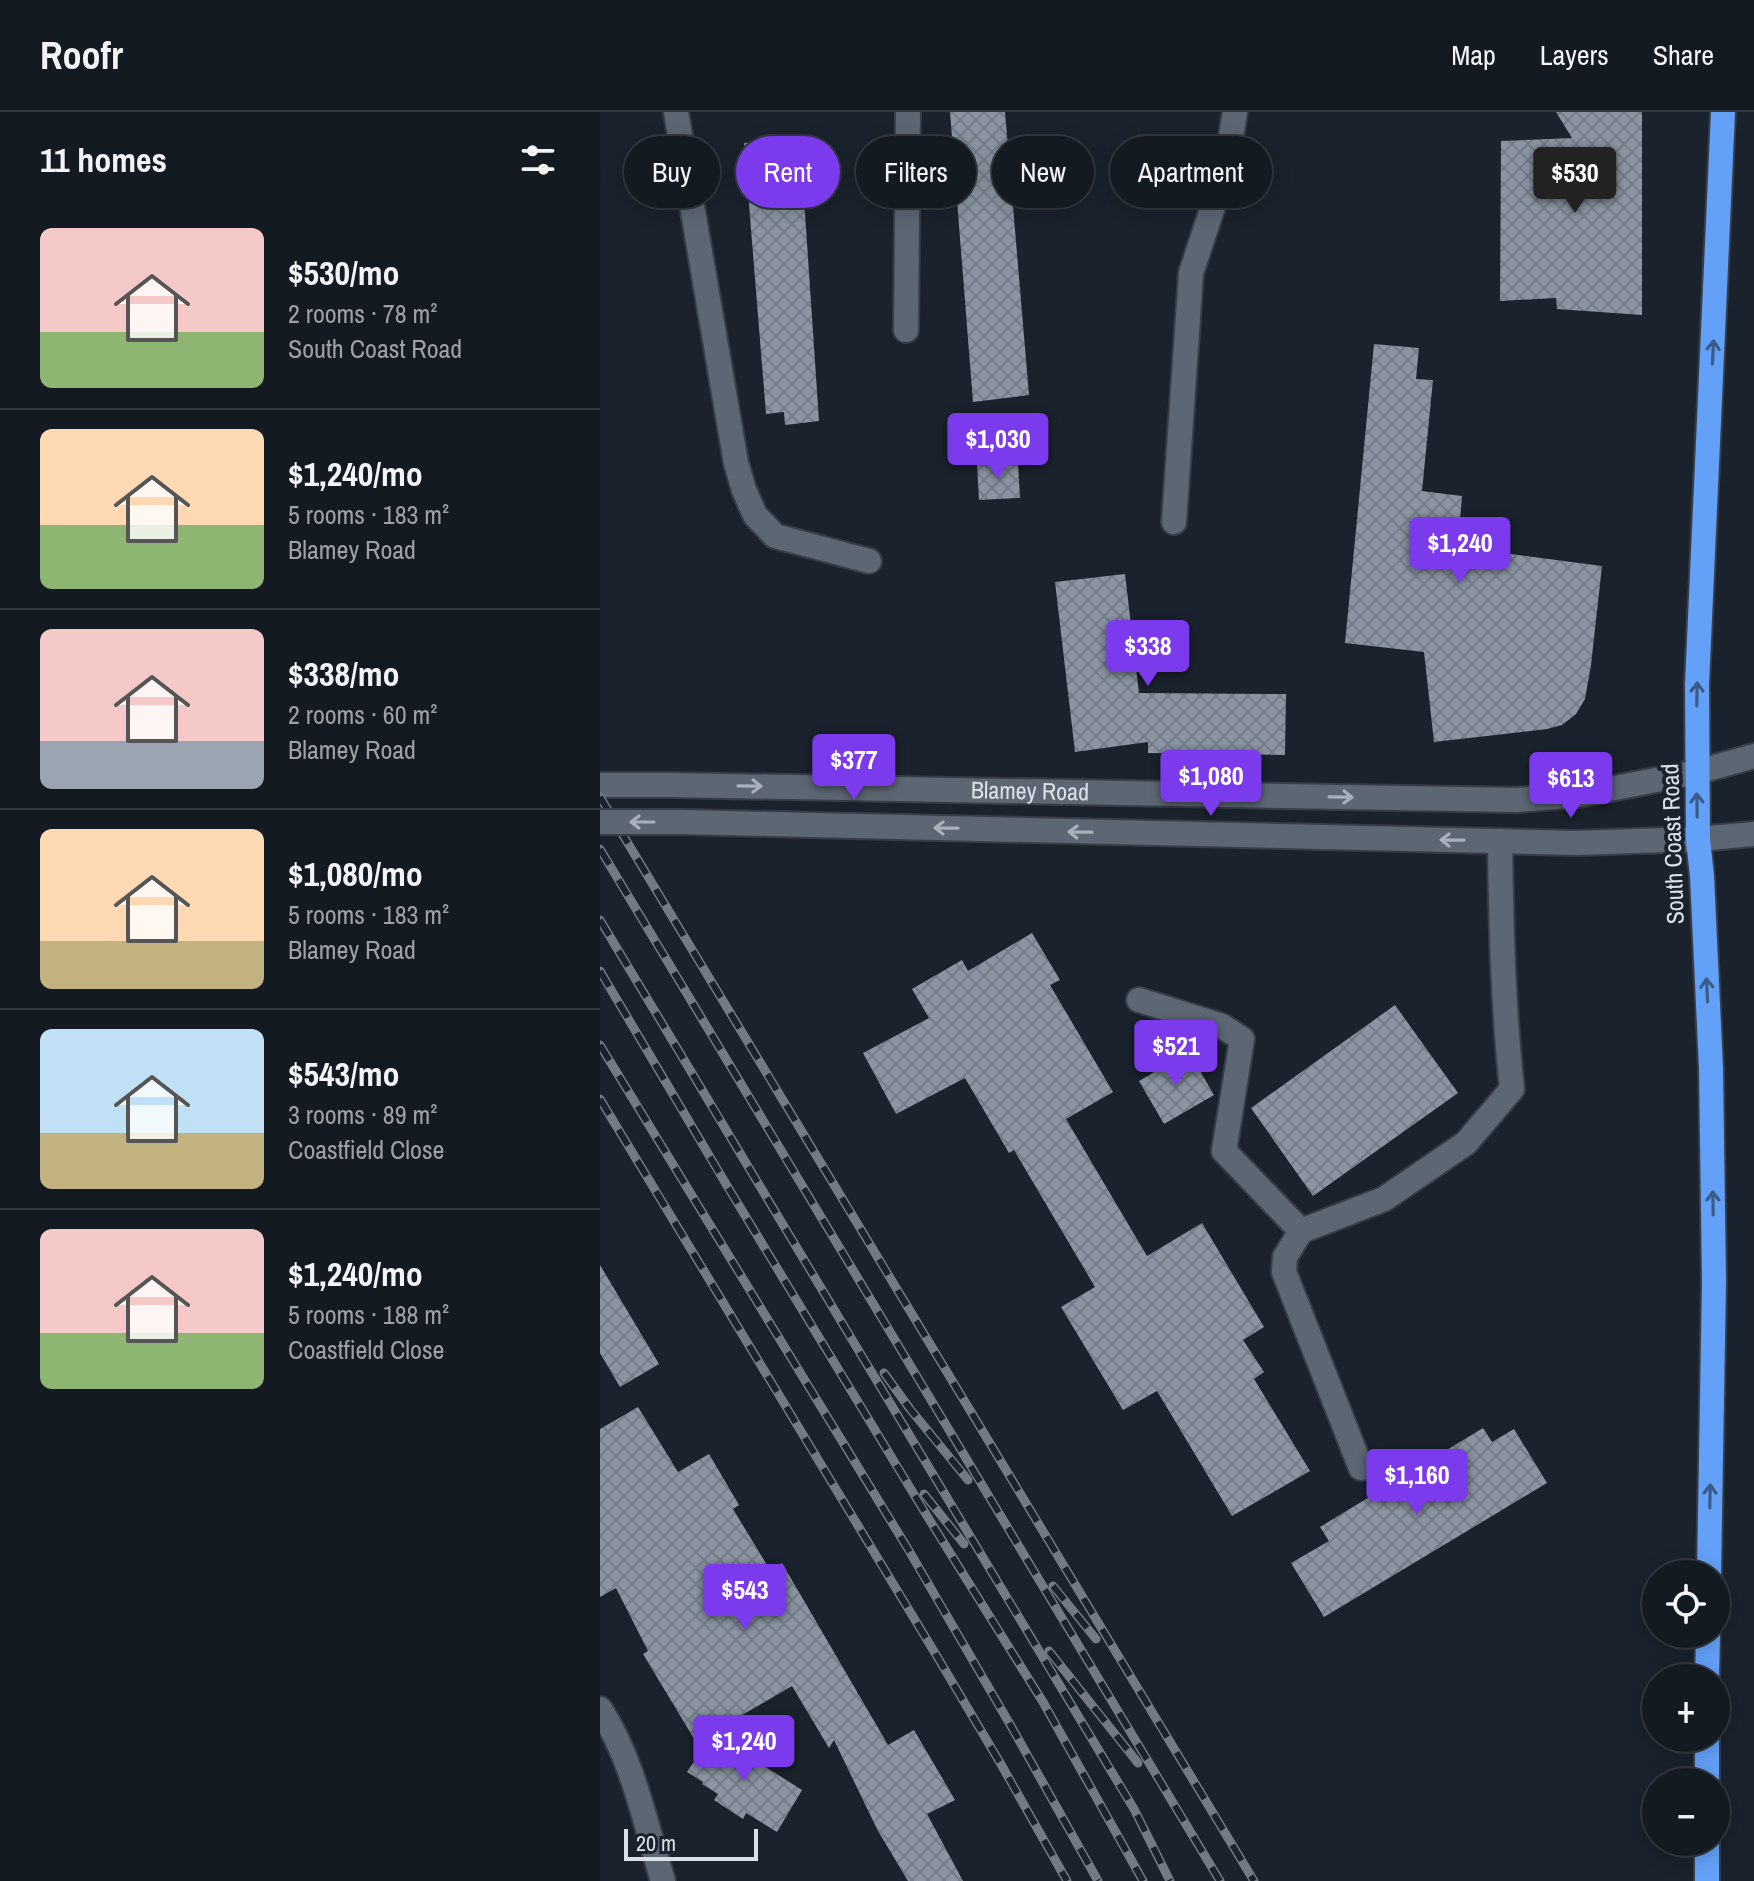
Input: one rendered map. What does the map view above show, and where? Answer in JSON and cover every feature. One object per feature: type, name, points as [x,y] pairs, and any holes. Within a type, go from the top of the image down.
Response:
[{"type":"highway","name":"South Coast Road","points":[[1709,1560],[1714,1281],[1711,1068],[1698,839],[1697,684],[1723,112]]},
{"type":"highway","points":[[1707,1856],[1707,1881]]},
{"type":"street","points":[[676,112],[736,463],[744,490],[755,515],[775,536],[869,561]]},
{"type":"street","points":[[906,330],[908,112]]},
{"type":"street","points":[[1174,522],[1191,273],[1226,167],[1235,112]]},
{"type":"street","name":"Blamey Road","points":[[600,785],[1516,800],[1579,795],[1697,772],[1754,756]]},
{"type":"street","name":"Blamey Road","points":[[600,822],[1576,843],[1754,834]]},
{"type":"street","points":[[1361,1468],[1284,1272],[1285,1257],[1301,1231],[1384,1199],[1466,1143],[1512,1089],[1504,1009],[1500,841]]},
{"type":"street","points":[[1139,1000],[1222,1026],[1242,1039],[1224,1151],[1301,1231]]},
{"type":"street","points":[[600,1709],[627,1763],[663,1881]]},
{"type":"building","points":[[950,112],[1005,112],[1007,136],[992,136],[992,208],[1013,208],[1029,395],[973,402],[958,208],[976,208],[976,136],[952,136]]},
{"type":"building","points":[[1556,112],[1642,112],[1642,315],[1557,309],[1556,298],[1500,301],[1501,141],[1572,138]]},
{"type":"building","points":[[749,208],[805,208],[819,421],[785,425],[784,412],[766,414]]},
{"type":"building","points":[[1374,344],[1419,348],[1416,379],[1433,380],[1422,491],[1462,496],[1458,547],[1602,566],[1585,699],[1576,714],[1562,725],[1434,742],[1424,652],[1345,643]]},
{"type":"building","points":[[1018,463],[1020,498],[979,500],[977,464]]},
{"type":"building","points":[[1125,574],[1139,693],[1286,694],[1285,755],[1148,753],[1148,742],[1075,752],[1055,582]]},
{"type":"building","points":[[1032,933],[1060,980],[1050,985],[1113,1092],[1066,1119],[1147,1256],[1202,1223],[1264,1327],[1243,1340],[1264,1372],[1254,1379],[1310,1471],[1232,1516],[1157,1391],[1123,1410],[1061,1307],[1095,1287],[1014,1150],[1009,1153],[965,1078],[896,1114],[863,1053],[929,1018],[912,989],[962,960],[968,971]]},
{"type":"building","points":[[1395,1005],[1458,1093],[1313,1196],[1251,1108]]},
{"type":"building","points":[[1189,1052],[1214,1095],[1164,1124],[1139,1081]]},
{"type":"building","points":[[600,1265],[659,1364],[620,1387],[600,1353]]},
{"type":"building","points":[[638,1407],[678,1472],[709,1454],[739,1505],[733,1509],[770,1570],[782,1563],[888,1745],[914,1730],[955,1800],[927,1814],[963,1881],[908,1881],[878,1831],[834,1740],[829,1748],[792,1686],[696,1742],[643,1654],[648,1651],[616,1588],[600,1597],[600,1429]]},
{"type":"building","points":[[1483,1428],[1492,1442],[1514,1429],[1547,1483],[1324,1617],[1291,1563],[1329,1541],[1320,1527]]},
{"type":"building","points":[[712,1733],[802,1790],[777,1832],[746,1813],[743,1819],[714,1800],[718,1794],[687,1772]]},
{"type":"railway","points":[[600,797],[1254,1881]]},
{"type":"railway","points":[[600,849],[1220,1881]]},
{"type":"railway","points":[[600,920],[1134,1809],[1170,1881]]},
{"type":"railway","points":[[600,971],[932,1524],[1043,1702],[1143,1881]]},
{"type":"railway","points":[[600,1045],[908,1549],[1098,1881]]},
{"type":"railway","points":[[600,1099],[938,1658],[1067,1881]]},
{"type":"railway","points":[[884,1373],[968,1480]]},
{"type":"railway","points":[[924,1494],[964,1544]]},
{"type":"railway","points":[[1053,1586],[1096,1639]]},
{"type":"railway","points":[[1049,1651],[1138,1763]]}]
